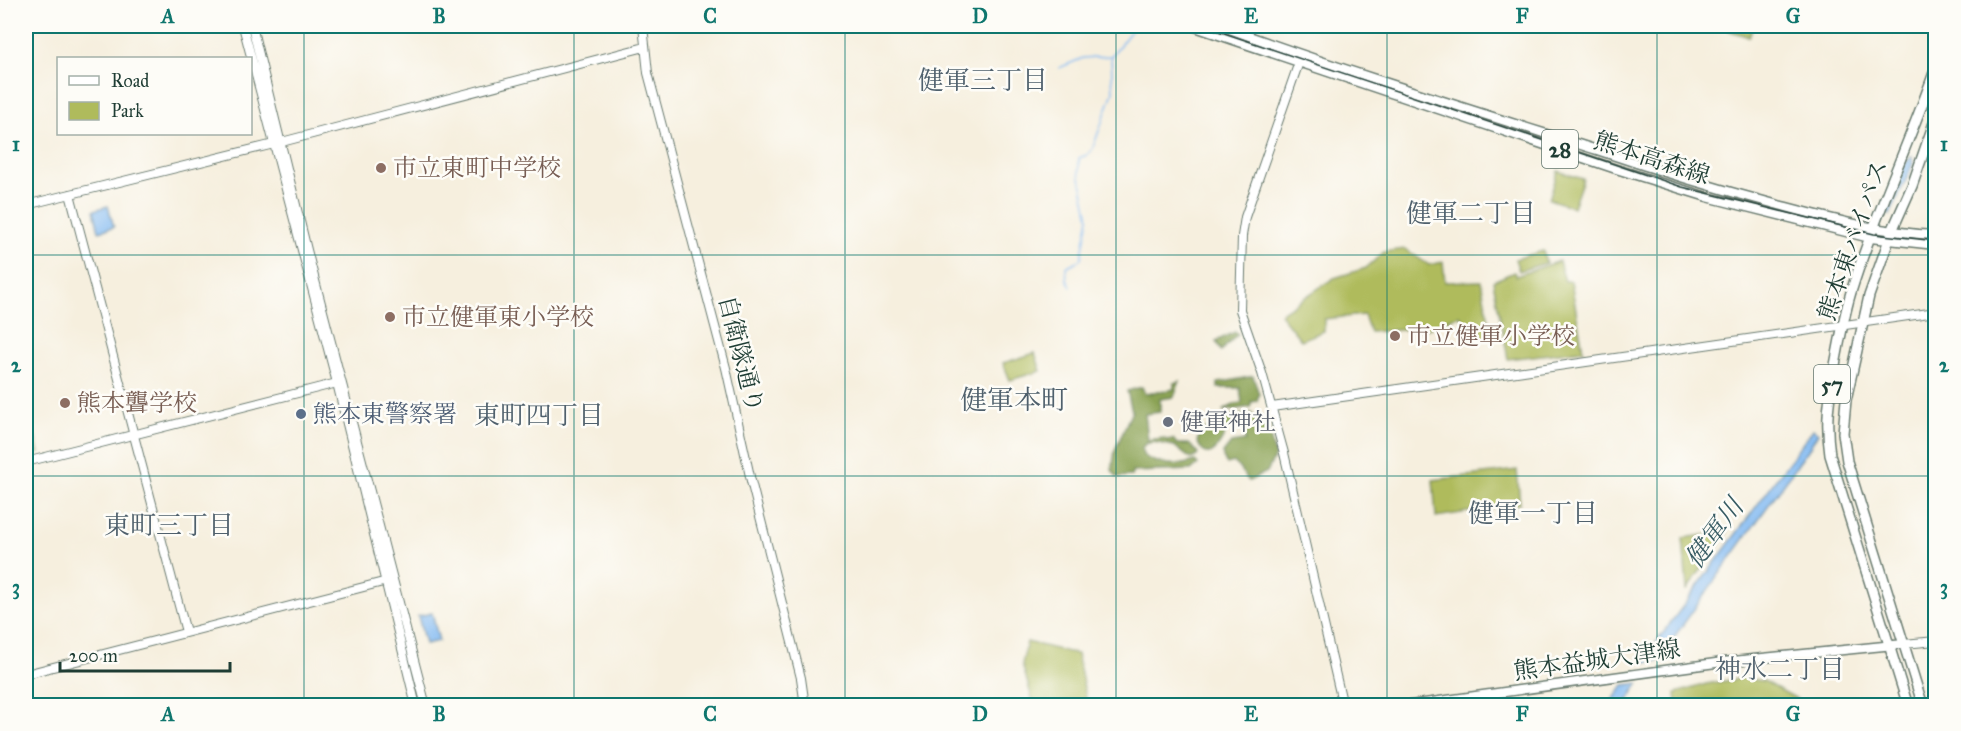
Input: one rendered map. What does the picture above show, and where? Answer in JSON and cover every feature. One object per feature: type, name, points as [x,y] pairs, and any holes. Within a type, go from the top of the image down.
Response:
[{"type":"highway","name":"熊本東バイパス","points":[[1908,705],[1830,455],[1826,430],[1842,325],[1851,290],[1935,67]]},
{"type":"highway","name":"熊本東バイパス","points":[[1923,705],[1847,461],[1843,433],[1846,400],[1869,296],[1892,231],[1912,186],[1935,117]]},
{"type":"main road","name":"熊本高森線","points":[[1192,26],[1650,179],[1748,208],[1872,233],[1892,231],[1935,235]]},
{"type":"main road","name":"熊本高森線","points":[[1221,26],[1504,121],[1642,165],[1872,233],[1889,241],[1935,245]]},
{"type":"main road","name":"熊本益城大津線","points":[[1403,705],[1629,674],[1904,644]]},
{"type":"main road","points":[[779,705],[806,701]]},
{"type":"street","points":[[243,26],[277,143],[426,705]]},
{"type":"street","points":[[252,26],[277,143]]},
{"type":"street","name":"自衛隊通り","points":[[643,26],[648,73],[726,368],[751,482],[806,701]]},
{"type":"street","points":[[26,205],[277,143],[645,47]]},
{"type":"street","points":[[1299,62],[1245,217],[1242,236],[1240,310],[1272,407],[1343,705]]},
{"type":"street","points":[[70,194],[186,632]]},
{"type":"street","points":[[1272,407],[1935,312]]},
{"type":"street","points":[[26,462],[340,382]]},
{"type":"street","points":[[340,382],[385,582],[416,705]]},
{"type":"street","points":[[26,674],[394,580]]},
{"type":"street","points":[[1904,644],[1935,640]]},
{"type":"green space","points":[[1730,26],[1753,26],[1749,37],[1728,30]]},
{"type":"green space","points":[[1558,171],[1583,179],[1573,207],[1549,199]]},
{"type":"green space","points":[[1405,249],[1429,265],[1443,262],[1445,282],[1481,281],[1492,336],[1475,339],[1460,315],[1429,328],[1370,332],[1364,315],[1324,319],[1324,331],[1301,340],[1280,314],[1334,278],[1366,268],[1384,252]]},
{"type":"green space","points":[[1543,251],[1546,263],[1519,271],[1515,259]]},
{"type":"green space","points":[[1559,261],[1565,281],[1571,281],[1583,350],[1508,359],[1493,281],[1514,272],[1516,276]]},
{"type":"green space","points":[[1235,332],[1238,334],[1221,351],[1216,341]]},
{"type":"green space","points":[[1035,353],[1041,371],[1010,380],[1003,363]]},
{"type":"green space","points":[[1253,376],[1259,394],[1257,401],[1251,402],[1251,407],[1223,411],[1242,403],[1240,388],[1218,388],[1218,383]]},
{"type":"green space","points":[[1180,381],[1174,397],[1160,399],[1160,412],[1145,414],[1148,440],[1164,438],[1173,439],[1177,444],[1189,444],[1198,453],[1197,456],[1191,459],[1174,446],[1153,442],[1145,444],[1142,448],[1143,455],[1161,463],[1182,464],[1195,461],[1198,464],[1191,470],[1132,472],[1132,476],[1117,477],[1112,470],[1115,450],[1132,411],[1127,391],[1142,387],[1145,394],[1174,389],[1174,383]]},
{"type":"green space","points":[[26,403],[39,453],[26,456]]},
{"type":"green space","points":[[1252,413],[1252,417],[1261,416],[1263,426],[1268,428],[1275,456],[1267,472],[1249,481],[1234,462],[1227,464],[1223,458],[1223,453],[1231,443],[1245,441],[1245,428],[1238,425],[1227,429],[1218,447],[1210,453],[1205,453],[1197,441],[1203,431],[1220,426],[1219,418]]},
{"type":"green space","points":[[1517,470],[1520,504],[1436,517],[1433,480]]},
{"type":"green space","points":[[1727,532],[1687,590],[1683,538]]},
{"type":"green space","points":[[1027,642],[1077,654],[1087,702],[1034,705],[1022,664]]},
{"type":"green space","points":[[1743,678],[1764,681],[1797,699],[1797,705],[1677,705],[1676,693],[1706,684]]},
{"type":"water","points":[[1912,156],[1913,164],[1890,215],[1883,213],[1905,164]]},
{"type":"water","points":[[108,206],[114,227],[99,231],[94,210]]},
{"type":"water","points":[[1813,429],[1818,433],[1808,450],[1657,661],[1642,662]]},
{"type":"water","points":[[432,613],[439,641],[425,644],[418,616]]},
{"type":"water","points":[[1639,683],[1625,705],[1609,705],[1624,685]]},
{"type":"waterway","points":[[1071,287],[1067,280],[1066,267],[1081,259],[1089,218],[1079,173],[1079,158],[1092,150],[1113,92],[1111,56],[1135,26]]},
{"type":"waterway","points":[[1059,68],[1083,58],[1110,56]]},
{"type":"tram line","points":[[1203,26],[1682,187],[1874,234],[1936,241]]},
{"type":"place","name":"市立東町中学校","points":[[381,168]]},
{"type":"place","name":"市立健軍東小学校","points":[[390,317]]},
{"type":"place","name":"市立健軍小学校","points":[[1395,336]]},
{"type":"place","name":"熊本聾学校","points":[[65,403]]},
{"type":"place","name":"熊本東警察署","points":[[301,414]]},
{"type":"place","name":"健軍神社","points":[[1168,422]]},
{"type":"district","name":"健軍三丁目","points":[[983,80]]},
{"type":"district","name":"健軍二丁目","points":[[1471,213]]},
{"type":"district","name":"健軍本町","points":[[1014,400]]},
{"type":"district","name":"東町四丁目","points":[[539,415]]},
{"type":"district","name":"健軍一丁目","points":[[1533,513]]},
{"type":"district","name":"東町三丁目","points":[[169,525]]},
{"type":"district","name":"神水二丁目","points":[[1780,669]]},
{"type":"water label","name":"健軍川","points":[[1714,533]]}]
